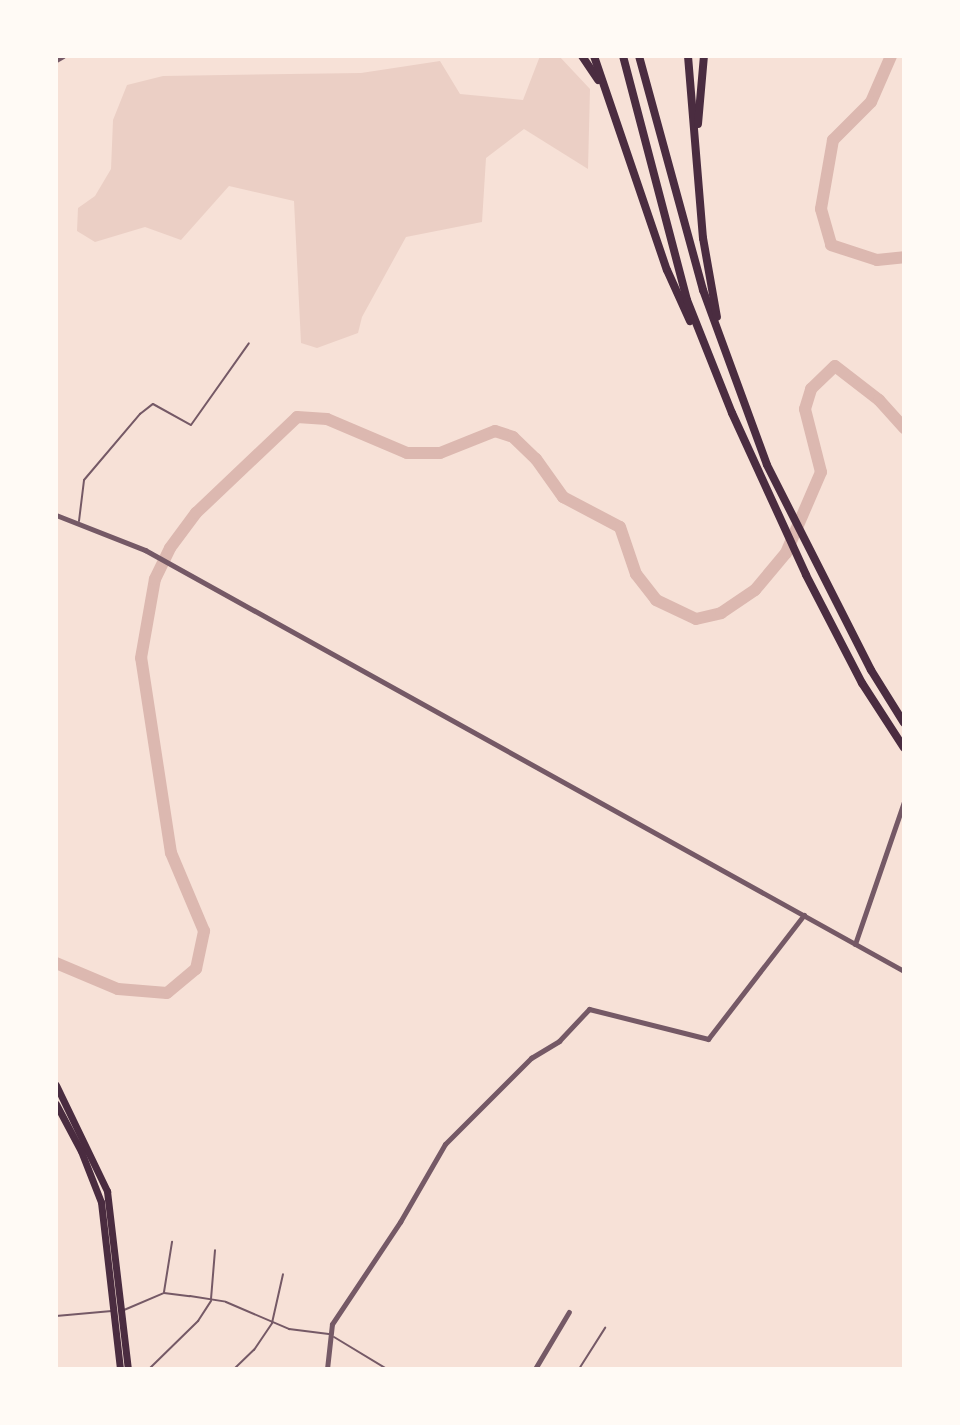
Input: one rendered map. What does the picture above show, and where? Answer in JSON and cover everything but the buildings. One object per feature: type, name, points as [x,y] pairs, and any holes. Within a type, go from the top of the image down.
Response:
[{"type":"highway","points":[[582,56],[603,88]]},
{"type":"highway","points":[[594,56],[671,280],[732,413]]},
{"type":"highway","points":[[623,56],[687,300],[756,473],[862,683],[904,748]]},
{"type":"highway","points":[[639,56],[720,337],[767,465],[871,670],[904,723]]},
{"type":"highway","points":[[688,56],[703,239],[720,337]]},
{"type":"highway","points":[[696,148],[704,56]]},
{"type":"main road","points":[[56,1085],[107,1191],[119,1311],[128,1369]]},
{"type":"main road","points":[[56,1104],[81,1151],[101,1202],[110,1311],[120,1369]]},
{"type":"street","points":[[56,60],[63,56]]},
{"type":"street","points":[[56,515],[145,550],[904,971]]},
{"type":"street","points":[[855,944],[904,802]]},
{"type":"street","points":[[327,1369],[329,1334],[445,1143],[531,1058],[559,1041],[581,1013],[600,1010],[708,1039],[804,915]]},
{"type":"street","points":[[536,1369],[569,1312]]},
{"type":"lane","points":[[79,522],[84,480],[140,414],[153,404],[191,425],[249,343]]},
{"type":"lane","points":[[164,1293],[172,1242]]},
{"type":"lane","points":[[149,1369],[198,1321],[211,1300],[215,1251]]},
{"type":"lane","points":[[234,1369],[254,1350],[272,1323],[283,1274]]},
{"type":"lane","points":[[56,1316],[119,1311],[164,1293],[211,1300],[272,1323],[329,1334],[387,1369]]},
{"type":"lane","points":[[579,1369],[605,1328]]},
{"type":"shaded area","points":[[540,56],[559,56],[590,89],[588,169],[524,129],[486,158],[482,222],[406,237],[362,317],[358,333],[317,348],[301,343],[294,201],[229,186],[181,240],[145,227],[95,242],[77,231],[78,208],[95,196],[111,169],[113,120],[127,85],[163,76],[361,73],[440,61],[460,94],[523,100]]},
{"type":"waterway","points":[[891,56],[871,102],[833,140],[821,209],[831,245],[877,260],[904,257]]},
{"type":"waterway","points":[[56,963],[118,989],[167,993],[196,969],[204,931],[171,853],[141,658],[155,579],[170,548],[196,513],[297,417],[327,419],[407,453],[440,453],[495,431],[513,437],[536,459],[563,497],[620,527],[636,574],[656,600],[696,619],[721,613],[755,590],[786,553],[821,472],[805,409],[811,389],[835,366],[879,400],[904,428]]}]
